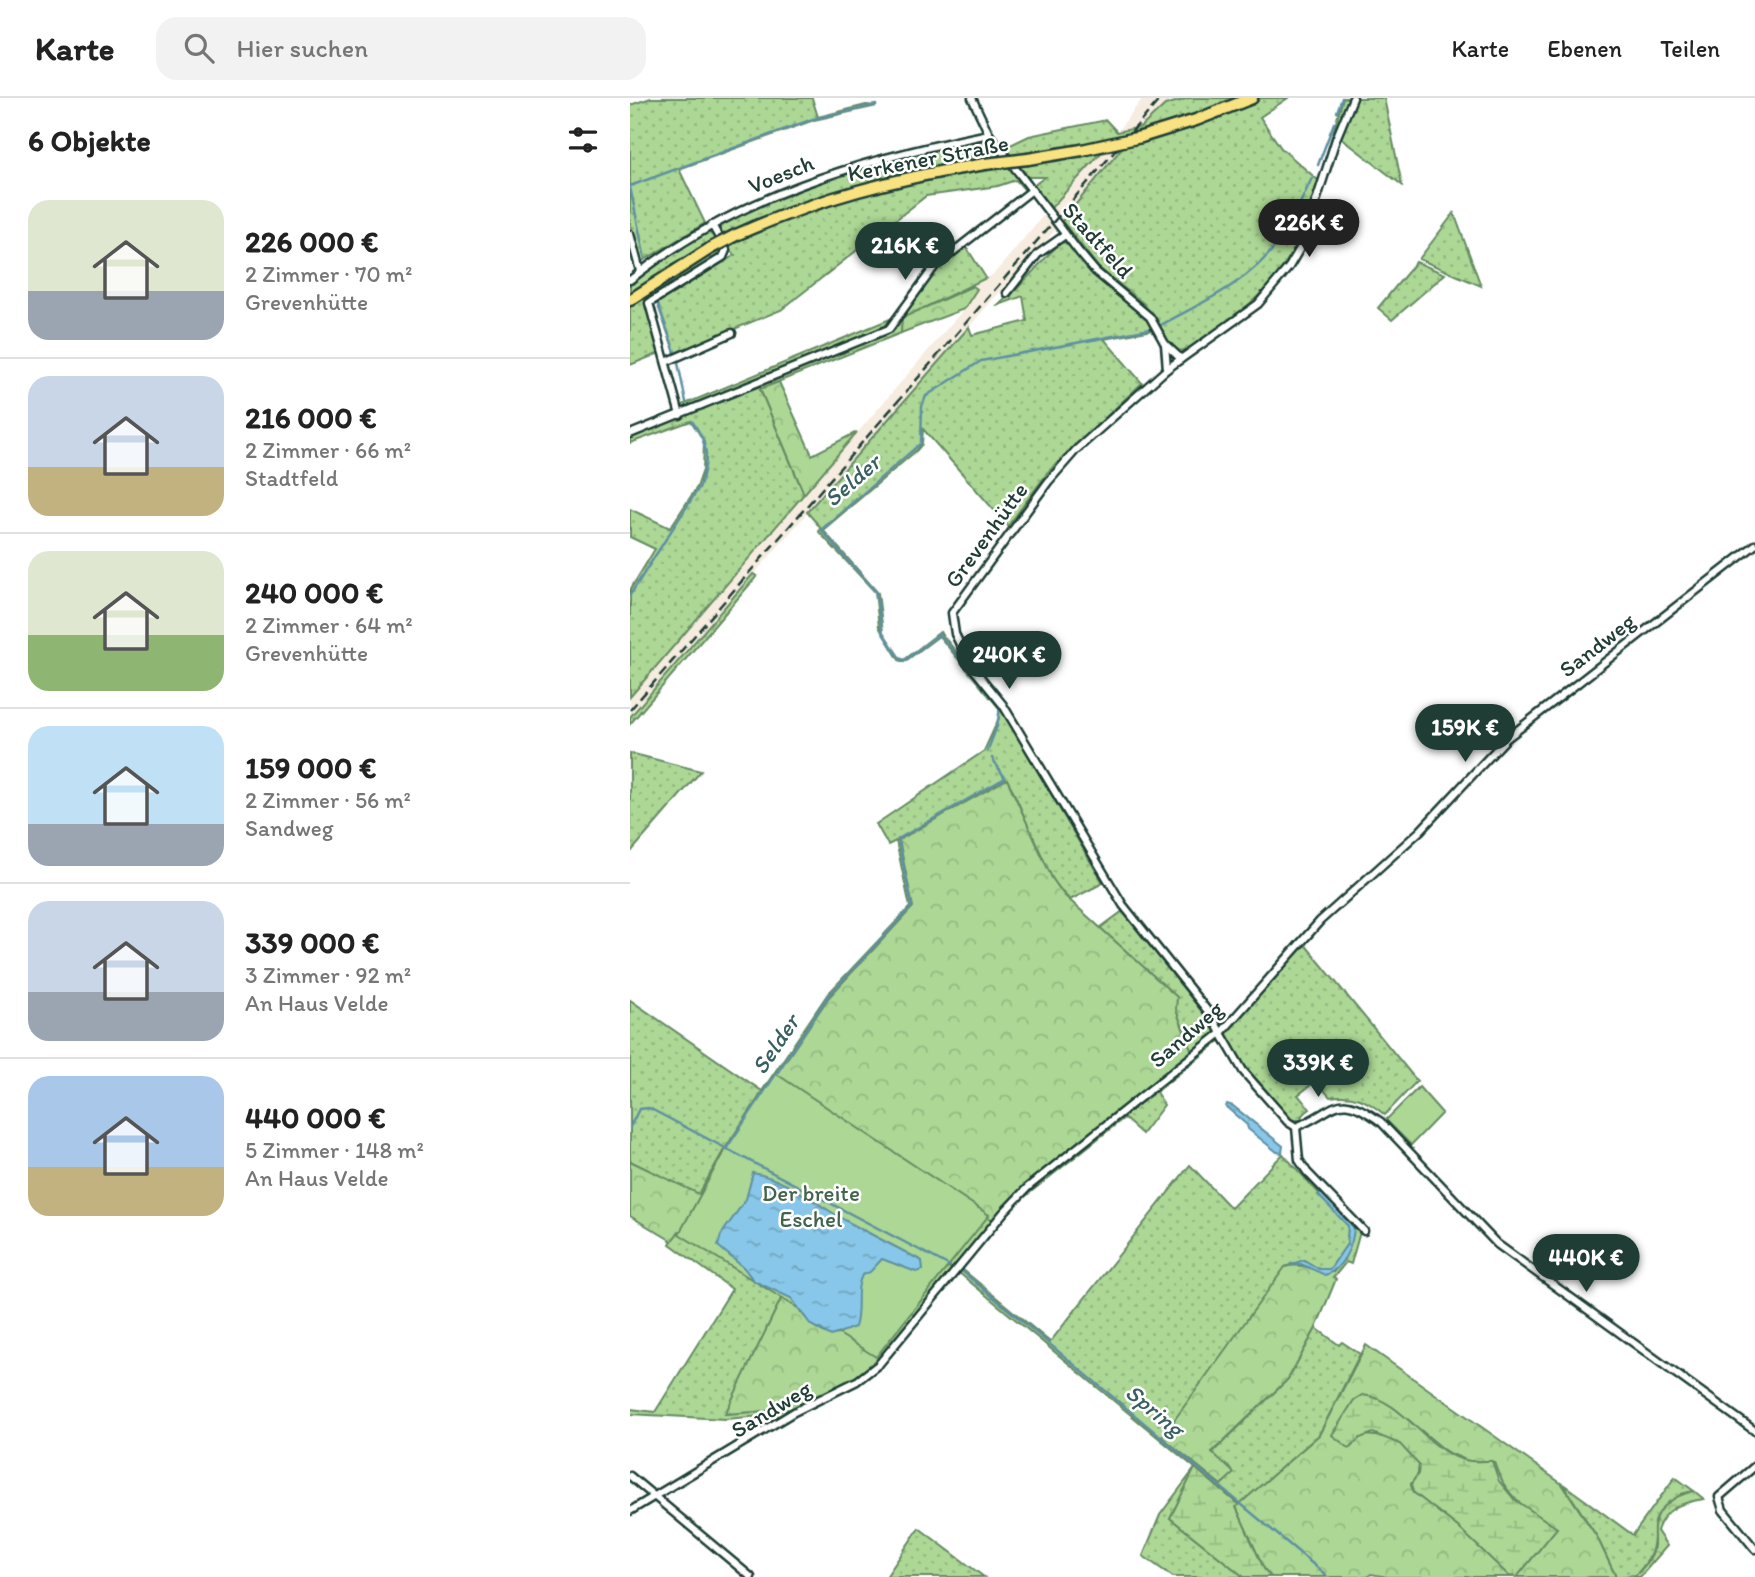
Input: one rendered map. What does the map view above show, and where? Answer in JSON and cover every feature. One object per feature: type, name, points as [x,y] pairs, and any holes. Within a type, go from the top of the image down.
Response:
[{"type":"main road","name":"Kerkener Straße","points":[[630,300],[736,235],[838,194],[897,179],[1082,150],[1141,137],[1252,98]]},
{"type":"street","name":"Stadtfeld","points":[[972,98],[989,134],[1065,235],[1095,271],[1150,317],[1165,344],[1181,359]]},
{"type":"street","name":"Grevenhütte","points":[[1221,1033],[1210,1014],[1171,968],[1105,877],[1003,705],[968,663],[955,634],[952,614],[1048,482],[1076,450],[1167,369],[1258,304],[1289,267],[1302,245],[1336,139],[1353,98]]},
{"type":"street","name":"Voesch","points":[[630,280],[712,225],[746,206],[831,172],[989,134]]},
{"type":"street","points":[[630,434],[889,329],[935,265],[1032,190]]},
{"type":"street","points":[[680,415],[649,303],[723,257],[726,250],[712,225]]},
{"type":"street","points":[[630,234],[640,271]]},
{"type":"street","points":[[1007,293],[1038,254],[1065,235]]},
{"type":"street","points":[[666,362],[732,333]]},
{"type":"street","name":"Stadtfeld","points":[[1165,344],[1167,369]]},
{"type":"street","name":"Sandweg","points":[[656,1497],[794,1412],[857,1381],[879,1364],[1004,1212],[1028,1187],[1221,1033],[1320,921],[1420,831],[1506,739],[1755,545]]},
{"type":"street","points":[[1221,1033],[1243,1071],[1288,1122],[1296,1127]]},
{"type":"street","points":[[1296,1127],[1335,1104],[1350,1104],[1364,1110],[1381,1122],[1497,1244],[1755,1430]]},
{"type":"street","points":[[1296,1127],[1299,1160],[1307,1172],[1364,1231]]},
{"type":"street","points":[[1755,1466],[1719,1497],[1723,1510],[1755,1549]]},
{"type":"street","points":[[630,1476],[751,1577]]},
{"type":"street","points":[[630,1511],[656,1497]]},
{"type":"shaded area","points":[[1143,98],[1172,98],[1141,127],[1117,132]]},
{"type":"shaded area","points":[[1122,149],[1017,276],[1002,289],[630,717],[630,697],[964,309],[976,289],[973,286],[994,274],[1057,199],[1101,153]]},
{"type":"green space","points":[[651,98],[812,98],[818,117],[866,105],[877,106],[814,120],[679,169],[705,223],[641,262],[630,223],[630,105]]},
{"type":"green space","points":[[1189,98],[1238,98],[1183,120],[1098,142],[1011,156],[1004,148],[1029,136],[1106,120],[1117,132],[1141,127],[1165,105]]},
{"type":"green space","points":[[1261,98],[1288,98],[1260,117],[1281,148],[1319,181],[1343,98],[1350,98],[1335,132],[1307,220],[1295,247],[1279,272],[1256,298],[1225,323],[1197,343],[1180,351],[1170,344],[1144,304],[1099,268],[1062,221],[1121,149],[1101,153],[1051,208],[1034,185],[1045,177],[1028,177],[1017,164],[1080,154],[1172,132]]},
{"type":"green space","points":[[1357,98],[1384,98],[1402,185],[1341,138]]},
{"type":"green space","points":[[987,140],[1023,183],[1023,188],[1016,180],[998,186],[926,196],[781,310],[675,353],[657,303],[735,255],[726,248],[720,258],[646,302],[660,353],[630,365],[630,307],[707,257],[755,232],[811,209],[986,159],[872,182],[807,201],[702,251],[630,297],[630,283],[704,233],[718,234],[722,223],[786,194],[851,171]]},
{"type":"green space","points":[[1454,213],[1481,286],[1419,259]]},
{"type":"green space","points":[[1062,242],[1068,244],[1108,287],[1150,324],[1153,330],[1104,339],[1142,383],[1049,471],[1008,526],[923,429],[922,444],[917,450],[823,530],[878,593],[883,632],[900,658],[904,660],[940,632],[999,705],[1103,883],[1070,900],[1049,874],[1041,859],[1007,780],[899,840],[913,907],[829,997],[865,1148],[995,1221],[954,1270],[724,1150],[699,1195],[630,1161],[630,1000],[762,1091],[827,995],[910,907],[896,841],[888,845],[876,824],[984,751],[999,718],[999,708],[939,636],[904,662],[899,660],[879,627],[875,592],[819,532],[820,527],[807,512],[969,327],[972,335],[1027,321],[1023,296],[996,306],[1014,292]]},
{"type":"green space","points":[[965,245],[986,278],[903,318],[901,333],[760,389],[804,494],[630,697],[630,590],[655,549],[630,537],[630,509],[670,528],[697,487],[703,470],[704,441],[691,421],[630,443],[630,438],[883,335],[902,318],[938,268]]},
{"type":"green space","points":[[1416,262],[1445,274],[1392,320],[1378,308]]},
{"type":"green space","points":[[973,286],[977,289],[964,309],[901,333],[902,318]]},
{"type":"green space","points":[[895,317],[882,329],[686,409],[680,406]]},
{"type":"green space","points":[[779,382],[812,455],[857,432],[804,494],[760,389]]},
{"type":"green space","points":[[753,574],[757,576],[630,724],[630,717]]},
{"type":"green space","points":[[630,753],[701,771],[630,853]]},
{"type":"green space","points":[[1007,779],[1052,878],[1064,895],[1177,997],[1176,1010],[1192,1052],[1034,1179],[995,1221],[865,1148],[776,1075],[829,997],[913,907],[899,840]]},
{"type":"green space","points":[[1123,911],[1214,1027],[1216,1034],[1192,1052],[1176,1010],[1100,928]]},
{"type":"green space","points":[[1303,942],[1417,1081],[1385,1115],[1359,1099],[1330,1097],[1316,1081],[1298,1095],[1310,1109],[1301,1116],[1304,1120],[1291,1120],[1244,1065],[1225,1034]]},
{"type":"green space","points":[[1218,1039],[1221,1040],[1156,1092],[1164,1105],[1142,1134],[1124,1118],[1012,1207],[1050,1171]]},
{"type":"green space","name":"Der breite Eschel","points":[[775,1073],[989,1215],[876,1357],[679,1234],[728,1144]]},
{"type":"green space","points":[[1419,1087],[1442,1113],[1411,1145],[1386,1120]]},
{"type":"green space","points":[[724,1150],[954,1270],[877,1362],[861,1374],[795,1409],[725,1414],[783,1295],[791,1298],[803,1315],[818,1329],[835,1335],[845,1333],[855,1327],[860,1313],[858,1286],[891,1305],[899,1292],[866,1273],[871,1272],[883,1259],[916,1272],[923,1270],[924,1264],[876,1234],[757,1174],[753,1174],[746,1199],[718,1242],[720,1249],[748,1273],[679,1231],[672,1241],[630,1216],[630,1161],[699,1194]]},
{"type":"green space","points":[[1283,1154],[1348,1225],[1347,1244],[1330,1269],[1319,1269],[1304,1260],[1285,1267],[1212,1453],[1288,1379],[1316,1328],[1339,1345],[1342,1342],[1360,1354],[1319,1435],[1239,1505],[1195,1469],[1170,1518],[1244,1577],[1173,1577],[1143,1556],[1160,1515],[1195,1468],[958,1272],[962,1269],[1050,1342],[1190,1165],[1231,1208]]},
{"type":"green space","points":[[1354,1225],[1360,1232],[1351,1264],[1346,1262],[1333,1278],[1336,1279],[1316,1328],[1288,1379],[1212,1452],[1234,1473],[1221,1485],[1162,1437],[1285,1267],[1298,1266],[1333,1272],[1344,1260]]},
{"type":"green space","points":[[678,1230],[783,1295],[726,1414],[795,1409],[781,1418],[776,1415],[725,1419],[630,1414],[630,1409],[655,1412],[732,1289],[670,1244]]},
{"type":"green space","points":[[1366,1345],[1562,1484],[1597,1537],[1616,1577],[1517,1577],[1556,1528],[1535,1515],[1510,1493],[1494,1462],[1468,1461],[1447,1452],[1405,1417],[1346,1414],[1333,1434],[1380,1436],[1400,1444],[1419,1465],[1418,1474],[1411,1484],[1413,1492],[1458,1527],[1512,1577],[1387,1577],[1371,1574],[1368,1577],[1271,1577],[1264,1569],[1236,1507],[1319,1435]]},
{"type":"green space","points":[[1362,1395],[1390,1405],[1450,1454],[1467,1461],[1492,1461],[1499,1481],[1514,1499],[1557,1528],[1517,1577],[1509,1576],[1458,1527],[1413,1492],[1411,1484],[1418,1474],[1419,1465],[1400,1444],[1373,1433],[1360,1438],[1349,1448],[1332,1435],[1354,1400]]},
{"type":"green space","points":[[1195,1468],[1239,1505],[1236,1507],[1264,1569],[1271,1577],[1244,1577],[1170,1518]]},
{"type":"green space","points":[[1675,1477],[1694,1491],[1681,1494],[1654,1526],[1651,1553],[1636,1575],[1616,1577],[1597,1537],[1563,1484],[1633,1535]]},
{"type":"green space","points":[[1694,1491],[1704,1499],[1682,1504],[1664,1517],[1657,1531],[1667,1546],[1640,1577],[1634,1577],[1652,1555],[1654,1527],[1663,1507],[1681,1495]]},
{"type":"green space","points":[[919,1528],[984,1577],[886,1577]]},
{"type":"water","points":[[1227,1104],[1283,1146],[1282,1153],[1248,1129],[1247,1125],[1226,1107]]},
{"type":"water","points":[[753,1173],[791,1187],[850,1223],[922,1261],[923,1270],[916,1272],[882,1259],[870,1272],[862,1275],[858,1287],[855,1327],[831,1336],[811,1325],[791,1298],[754,1281],[744,1268],[718,1246],[721,1235],[746,1199]]},
{"type":"water","points":[[1322,1193],[1354,1225],[1352,1240],[1342,1262],[1325,1275],[1301,1264],[1289,1265],[1304,1260],[1319,1269],[1330,1269],[1347,1244],[1348,1226],[1318,1195]]},
{"type":"waterway","name":"Selder","points":[[1337,112],[1342,98]]},
{"type":"waterway","points":[[630,186],[813,119],[876,105]]},
{"type":"waterway","name":"Selder","points":[[1318,165],[1334,123]]},
{"type":"waterway","name":"Selder","points":[[1161,325],[1223,291],[1265,258],[1296,213],[1312,178]]},
{"type":"waterway","points":[[630,187],[645,259]]},
{"type":"waterway","points":[[658,304],[675,352]]},
{"type":"waterway","name":"Selder","points":[[987,752],[997,726],[1000,708],[939,634],[905,660],[900,659],[882,632],[876,592],[821,530],[921,443],[922,406],[926,396],[981,361],[1150,329]]},
{"type":"waterway","points":[[678,363],[686,402]]},
{"type":"waterway","points":[[630,595],[700,486],[706,452],[702,437],[692,421]]},
{"type":"waterway","name":"Selder","points":[[726,1149],[828,996],[912,906],[898,839],[1005,778],[992,758]]},
{"type":"waterway","name":"Spring","points":[[630,1127],[639,1109],[649,1108],[950,1266]]},
{"type":"waterway","name":"Spring","points":[[962,1271],[1326,1575]]},
{"type":"railway","points":[[630,710],[1161,98]]}]
